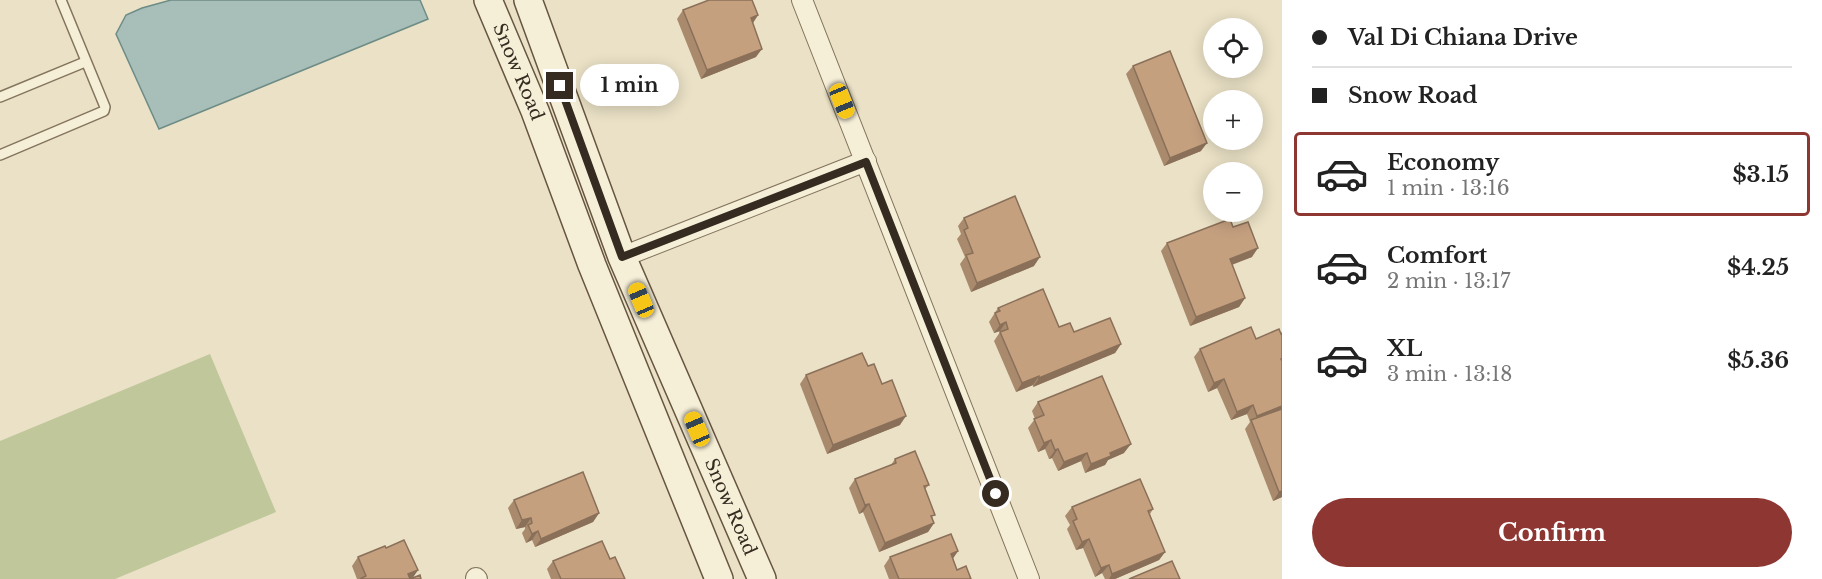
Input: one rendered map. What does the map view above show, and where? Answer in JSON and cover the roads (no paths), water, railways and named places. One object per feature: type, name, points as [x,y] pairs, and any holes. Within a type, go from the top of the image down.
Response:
[{"type":"main road","name":"Snow Road","points":[[488,0],[535,111],[592,265],[719,579]]},
{"type":"main road","name":"Snow Road","points":[[528,0],[622,257],[762,579]]},
{"type":"street","points":[[802,0],[1029,579]]},
{"type":"street","points":[[622,257],[866,162]]},
{"type":"lane","points":[[0,155],[104,111],[105,107],[61,0]]},
{"type":"lane","points":[[0,97],[85,62]]},
{"type":"water","points":[[171,0],[420,0],[428,19],[159,129],[116,34],[126,15]]}]
